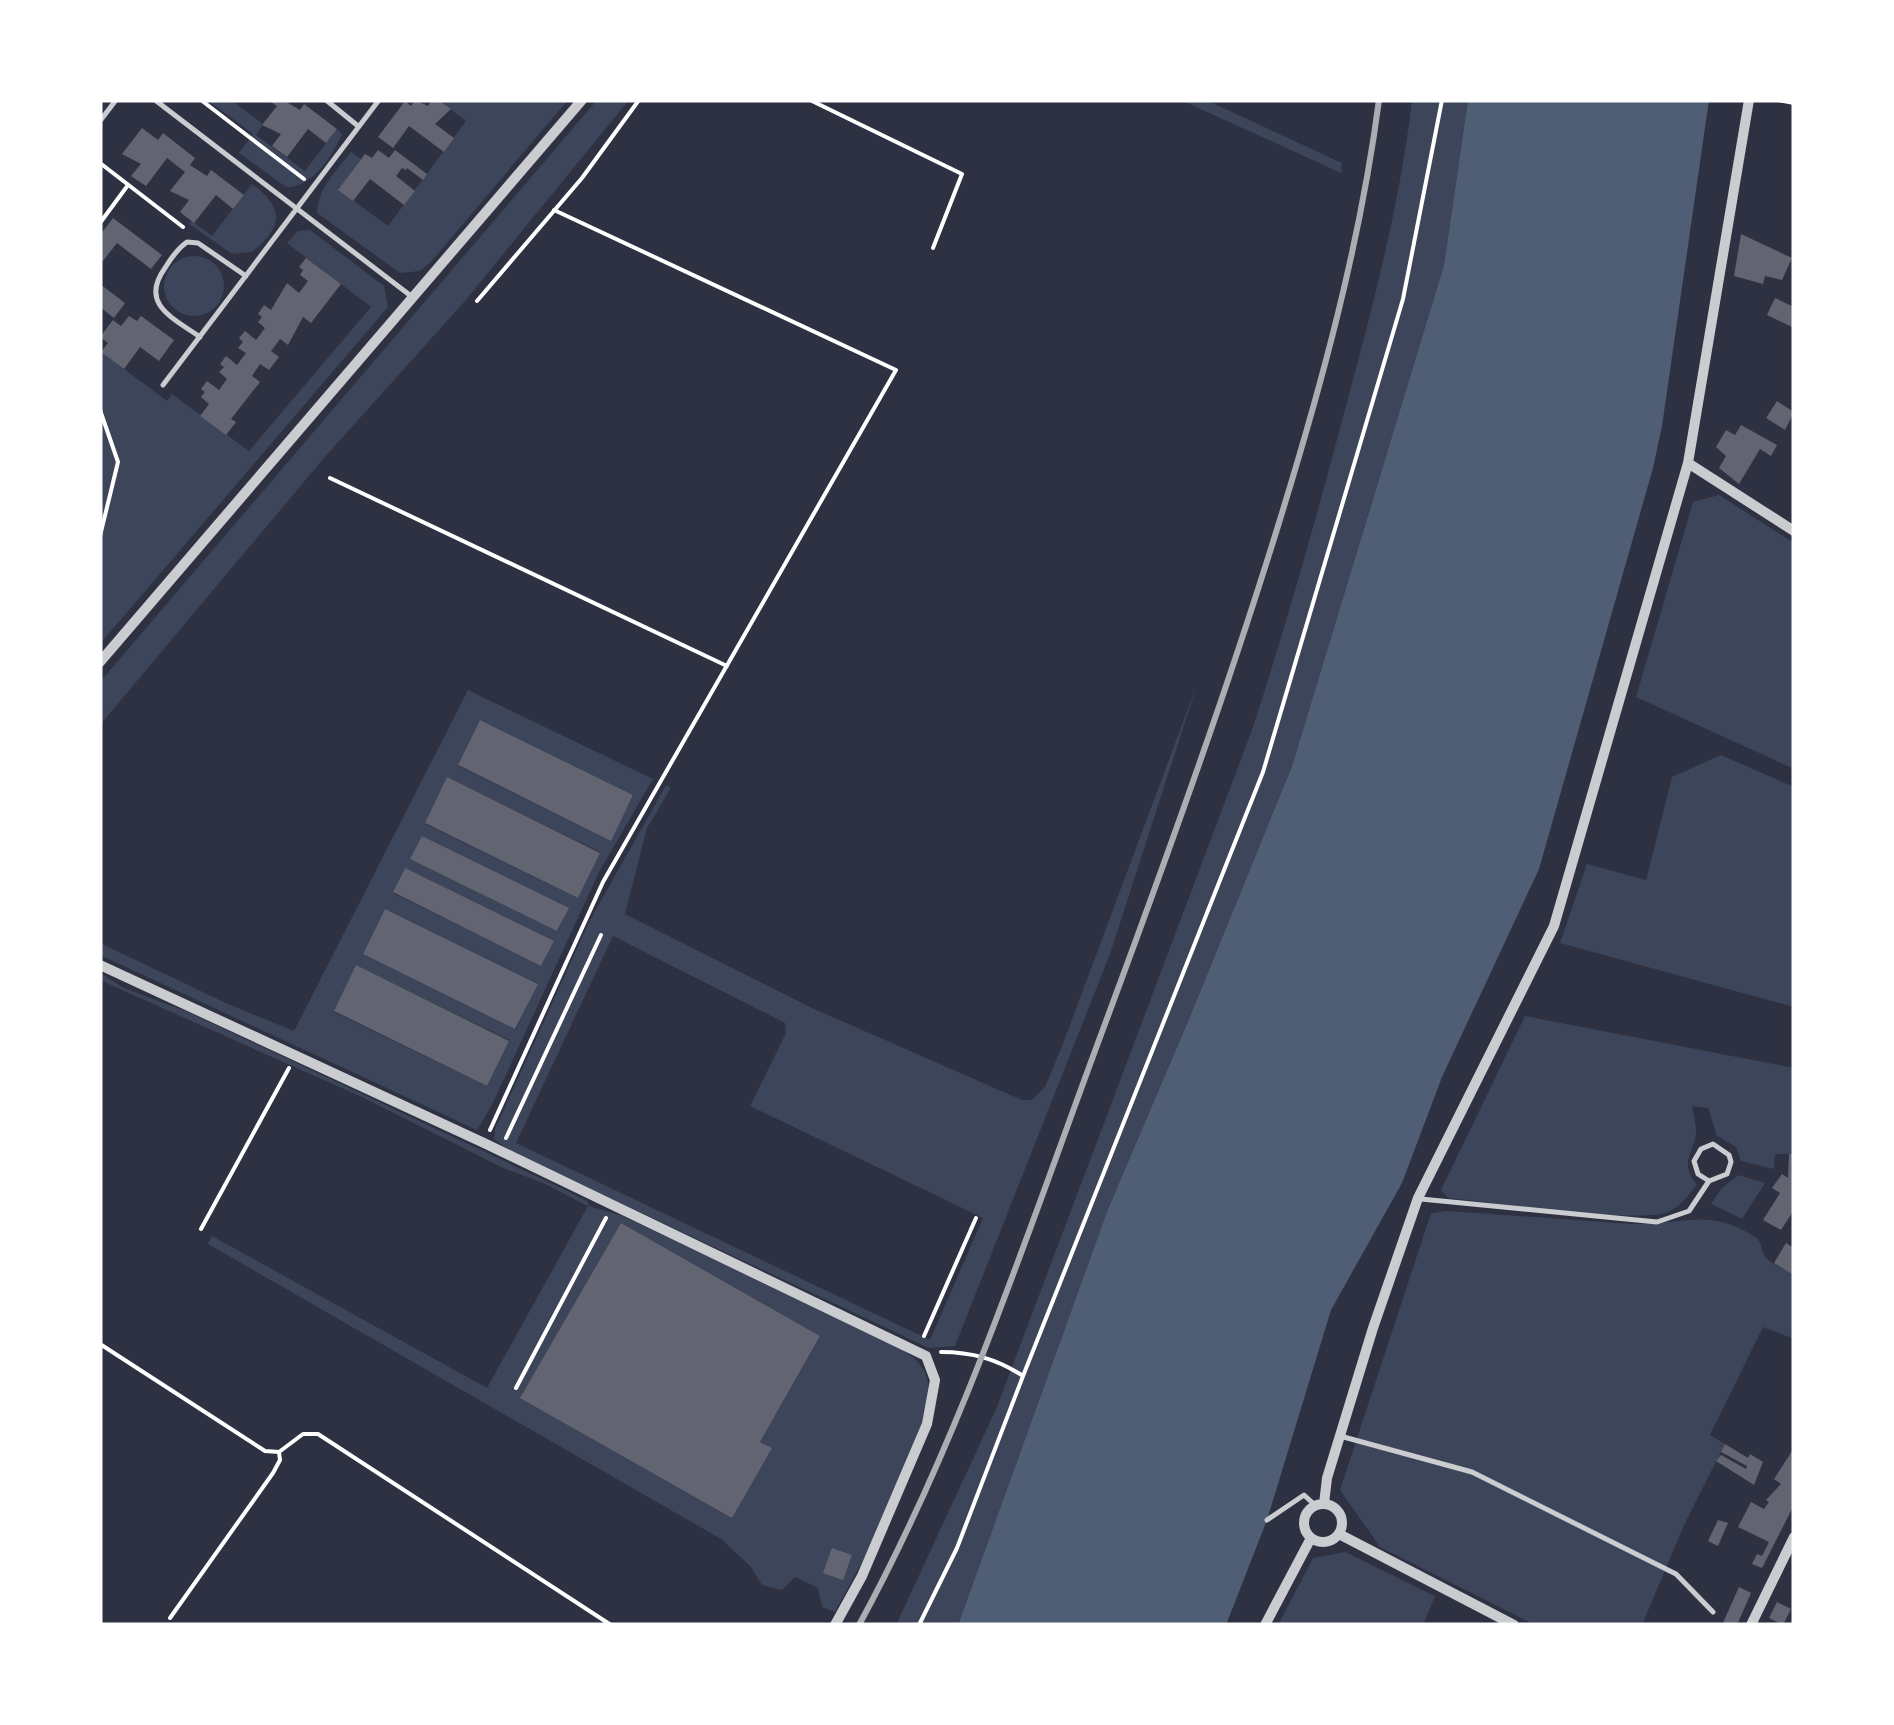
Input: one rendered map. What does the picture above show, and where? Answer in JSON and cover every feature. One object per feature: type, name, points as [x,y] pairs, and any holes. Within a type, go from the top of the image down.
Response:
[{"type":"street","points":[[100,662],[582,100]]},
{"type":"street","points":[[1264,1625],[1311,1538],[1304,1520],[1320,1505],[1418,1198],[1554,926],[1688,463],[1749,100]]},
{"type":"street","points":[[1688,463],[1794,531]]},
{"type":"street","points":[[100,964],[922,1353],[935,1380],[927,1424],[862,1576],[835,1625]]},
{"type":"street","points":[[1311,1538],[1329,1542],[1339,1534],[1342,1524],[1339,1512],[1320,1505]]},
{"type":"street","points":[[1339,1534],[1514,1625]]},
{"type":"street","points":[[1751,1625],[1794,1537]]},
{"type":"lane","points":[[100,121],[116,100]]},
{"type":"lane","points":[[154,100],[414,298]]},
{"type":"lane","points":[[326,100],[358,126]]},
{"type":"lane","points":[[163,386],[379,100]]},
{"type":"lane","points":[[200,337],[167,314],[155,297],[158,276],[177,250],[191,241],[246,276]]},
{"type":"lane","points":[[1418,1198],[1657,1222],[1689,1210],[1709,1181],[1722,1178],[1730,1168],[1730,1155],[1720,1146],[1701,1149],[1694,1161],[1698,1174],[1709,1181]]},
{"type":"lane","points":[[1340,1436],[1472,1472],[1676,1574],[1713,1612]]},
{"type":"lane","points":[[1267,1520],[1304,1495],[1320,1505]]},
{"type":"path","points":[[201,100],[314,186]]},
{"type":"path","points":[[476,301],[554,210],[639,100]]},
{"type":"path","points":[[810,100],[962,174],[933,248]]},
{"type":"path","points":[[919,1625],[957,1548],[1263,772],[1403,299],[1442,100]]},
{"type":"path","points":[[1778,100],[1794,103]]},
{"type":"path","points":[[100,163],[187,230],[191,241]]},
{"type":"path","points":[[100,223],[128,185]]},
{"type":"path","points":[[484,1143],[603,882],[896,370],[554,210]]},
{"type":"path","points":[[100,410],[118,462],[100,536]]},
{"type":"path","points":[[330,478],[727,666]]},
{"type":"path","points":[[500,1151],[600,935]]},
{"type":"path","points":[[201,1229],[296,1055]]},
{"type":"path","points":[[516,1388],[613,1205]]},
{"type":"path","points":[[976,1218],[922,1353],[970,1352],[1023,1376]]},
{"type":"path","points":[[100,1344],[265,1452],[279,1452],[303,1434],[318,1434],[611,1625]]},
{"type":"path","points":[[170,1618],[272,1473],[280,1460],[279,1452]]},
{"type":"shaded area","points":[[207,100],[231,100],[263,124],[256,135],[305,171],[337,129],[342,134],[313,177],[286,187],[239,153],[253,134]]},
{"type":"shaded area","points":[[438,100],[568,100],[430,263],[420,271],[400,273],[317,213],[318,204],[329,180],[351,152],[361,159],[339,190],[388,226],[466,121]]},
{"type":"shaded area","points":[[597,100],[629,100],[465,301],[324,458],[100,725],[100,682]]},
{"type":"shaded area","points":[[1181,100],[1206,100],[1342,163],[1341,173]]},
{"type":"shaded area","points":[[1412,100],[1468,100],[1444,265],[1292,766],[1108,1209],[958,1625],[896,1625],[997,1407],[1252,730],[1366,330],[1393,216]]},
{"type":"shaded area","points":[[1468,100],[1709,100],[1653,468],[1539,869],[1442,1077],[1402,1183],[1331,1310],[1267,1520],[1226,1625],[958,1625],[1108,1209],[1292,766],[1444,265]]},
{"type":"shaded area","points":[[252,184],[270,201],[276,217],[270,234],[252,252],[232,254],[189,224],[192,221],[212,236]]},
{"type":"shaded area","points":[[310,230],[384,286],[388,307],[100,644],[100,351],[167,401],[172,394],[249,451],[371,307],[287,243],[298,231]]},
{"type":"shaded area","points":[[194,256],[215,265],[224,286],[215,307],[194,316],[173,307],[164,286],[173,265]]},
{"type":"shaded area","points":[[1719,495],[1794,543],[1794,769],[1636,697],[1693,502]]},
{"type":"shaded area","points":[[1198,682],[1110,954],[955,1346],[929,1348],[508,1150],[494,1139],[495,1129],[589,922],[666,785],[671,788],[647,828],[625,914],[812,1008],[1022,1100],[1032,1100],[1045,1087]],"holes":[[[613,936],[785,1023],[786,1033],[750,1106],[983,1218],[930,1340],[516,1143]]]},
{"type":"shaded area","points":[[468,690],[653,779],[599,872],[477,1130],[100,955],[100,943],[294,1031]],"holes":[[[480,720],[633,795],[610,840],[458,766]],[[448,778],[600,852],[578,898],[425,824]],[[422,836],[568,908],[558,931],[411,859]],[[404,869],[553,942],[542,965],[393,893]],[[385,909],[537,983],[516,1029],[363,954]],[[357,966],[509,1040],[487,1086],[334,1012]]]},
{"type":"shaded area","points":[[1721,755],[1794,787],[1794,1007],[1560,943],[1587,864],[1646,880],[1672,777]]},
{"type":"shaded area","points":[[100,973],[124,988],[188,1012],[557,1186],[587,1201],[589,1206],[620,1215],[886,1339],[912,1357],[928,1382],[920,1432],[894,1498],[835,1612],[822,1607],[818,1588],[795,1577],[782,1590],[762,1585],[750,1566],[721,1539],[208,1244],[212,1236],[487,1388],[588,1206],[362,1097],[100,980]],"holes":[[[621,1223],[820,1336],[760,1442],[771,1448],[521,1397]]]},
{"type":"shaded area","points":[[1525,1016],[1794,1068],[1794,1154],[1775,1154],[1774,1169],[1741,1161],[1736,1147],[1717,1136],[1708,1108],[1692,1106],[1696,1131],[1688,1167],[1697,1185],[1668,1212],[1596,1214],[1448,1198],[1441,1190]]},
{"type":"shaded area","points":[[1738,1175],[1765,1183],[1742,1219],[1711,1204]]},
{"type":"shaded area","points":[[1431,1213],[1632,1224],[1723,1222],[1757,1238],[1773,1263],[1791,1273],[1794,1269],[1794,1339],[1763,1327],[1710,1435],[1725,1444],[1685,1523],[1642,1625],[1535,1625],[1380,1547],[1340,1490]]},
{"type":"shaded area","points":[[1345,1552],[1435,1596],[1423,1625],[1278,1625],[1313,1558]]},
{"type":"building","points":[[268,100],[283,100],[300,110],[304,104],[337,129],[326,143],[308,129],[287,157],[272,146],[281,134],[262,125],[277,106]]},
{"type":"building","points":[[415,100],[428,106],[432,100],[438,100],[451,109],[435,124],[454,138],[444,152],[409,126],[393,148],[378,137],[405,101],[411,106]]},
{"type":"building","points":[[142,128],[158,140],[163,133],[195,158],[190,165],[207,176],[211,170],[244,195],[233,209],[216,195],[194,223],[180,212],[189,200],[170,191],[185,172],[167,158],[146,186],[131,176],[141,164],[122,154]]},
{"type":"building","points":[[378,150],[389,158],[395,150],[427,174],[423,180],[402,168],[396,176],[415,191],[404,205],[370,179],[353,201],[338,190],[365,154],[372,158]]},
{"type":"building","points":[[113,218],[162,255],[151,269],[117,243],[103,261],[100,259],[100,235]]},
{"type":"building","points":[[1741,234],[1792,258],[1782,280],[1765,276],[1763,284],[1734,276]]},
{"type":"building","points":[[306,258],[341,284],[311,323],[303,317],[288,345],[280,339],[271,351],[279,357],[269,370],[260,364],[252,376],[260,382],[231,419],[236,422],[226,435],[200,416],[209,404],[201,397],[205,392],[201,389],[207,381],[219,390],[227,379],[219,372],[224,367],[220,364],[226,356],[237,365],[246,353],[238,348],[243,342],[239,338],[245,331],[256,340],[265,328],[258,322],[264,305],[271,310],[287,283],[299,293],[308,281],[300,275],[303,270],[299,267]]},
{"type":"building","points":[[100,284],[125,303],[114,318],[100,307]]},
{"type":"building","points":[[1775,298],[1794,307],[1794,328],[1767,315]]},
{"type":"building","points":[[129,316],[137,321],[141,316],[174,340],[159,361],[140,347],[124,369],[101,352],[108,343],[100,337],[113,320],[121,326]]},
{"type":"building","points":[[1777,401],[1794,412],[1785,430],[1766,418]]},
{"type":"building","points":[[1741,425],[1777,445],[1771,456],[1760,449],[1739,484],[1719,468],[1726,456],[1716,447],[1726,430],[1735,435]]},
{"type":"building","points":[[480,720],[633,795],[611,841],[458,765]]},
{"type":"building","points":[[447,777],[600,853],[578,898],[425,823]]},
{"type":"building","points":[[422,836],[569,908],[557,931],[410,859]]},
{"type":"building","points":[[405,868],[554,941],[541,966],[393,892]]},
{"type":"building","points":[[385,909],[538,984],[515,1029],[363,954]]},
{"type":"building","points":[[356,965],[509,1041],[487,1086],[334,1011]]},
{"type":"building","points":[[1789,1154],[1794,1154],[1794,1210],[1781,1230],[1763,1220],[1780,1193],[1772,1188],[1782,1174],[1788,1178]]},
{"type":"building","points":[[621,1223],[820,1336],[760,1442],[772,1448],[732,1518],[520,1398]]},
{"type":"building","points":[[1786,1243],[1794,1248],[1792,1274],[1774,1263]]},
{"type":"building","points":[[1725,1444],[1763,1462],[1754,1485],[1716,1461],[1721,1455],[1746,1469],[1747,1466],[1721,1452]]},
{"type":"building","points":[[1794,1448],[1794,1505],[1762,1568],[1752,1564],[1757,1554],[1762,1556],[1769,1542],[1738,1527],[1751,1502],[1764,1509],[1769,1502],[1766,1500],[1781,1484],[1774,1479]]},
{"type":"building","points":[[1718,1520],[1728,1523],[1718,1546],[1708,1541]]},
{"type":"building","points":[[832,1548],[852,1555],[843,1580],[823,1573]]},
{"type":"building","points":[[1739,1587],[1751,1593],[1737,1625],[1722,1625]]},
{"type":"building","points":[[1777,1602],[1791,1609],[1783,1625],[1769,1618]]},
{"type":"railway","points":[[859,1625],[930,1481],[991,1333],[1215,717],[1278,526],[1324,368],[1350,262],[1379,100]]}]
